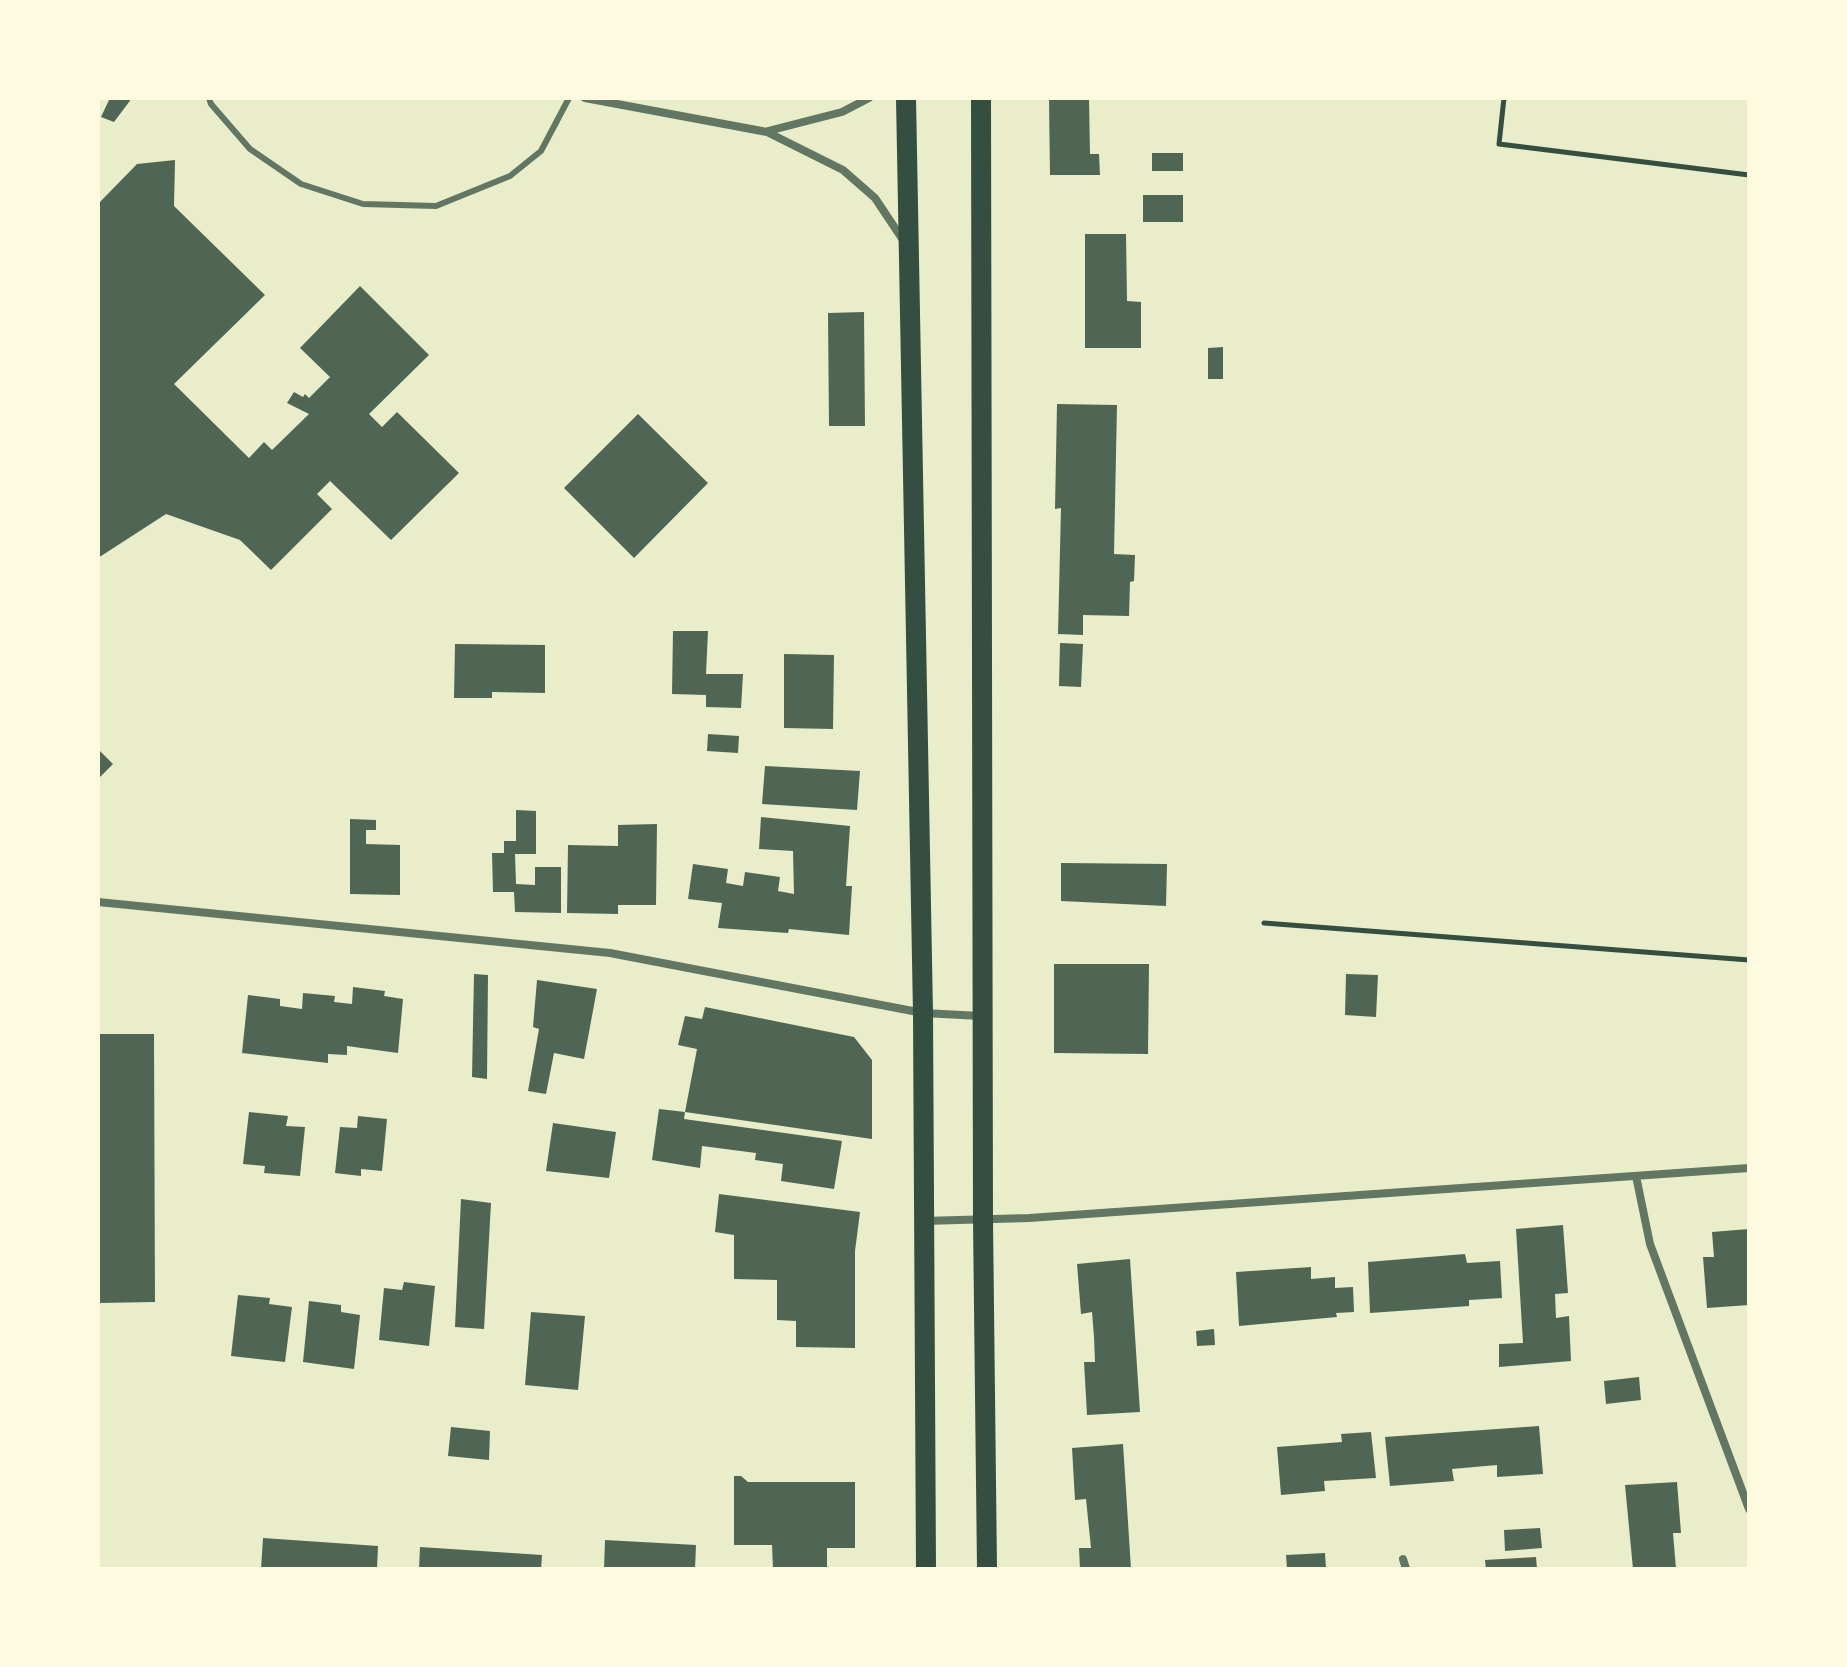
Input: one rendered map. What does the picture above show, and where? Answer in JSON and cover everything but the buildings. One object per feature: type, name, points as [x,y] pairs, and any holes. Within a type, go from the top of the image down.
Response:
[{"type":"main road","points":[[906,98],[923,1013],[926,1569]]},
{"type":"main road","points":[[981,98],[982,1016],[987,1569]]},
{"type":"street","points":[[585,98],[767,132],[843,170],[875,198],[907,245]]},
{"type":"street","points":[[767,132],[842,112],[869,98]]},
{"type":"street","points":[[98,902],[610,953],[923,1013],[982,1016]]},
{"type":"street","points":[[924,1221],[1269,1203],[1749,1168]]},
{"type":"street","points":[[1636,1176],[1650,1244],[1749,1509]]},
{"type":"street","points":[[1403,1559],[1406,1569]]},
{"type":"lane","points":[[209,98],[250,149],[301,184],[363,204],[436,206],[510,176],[541,151],[569,98]]},
{"type":"path","points":[[1504,98],[1499,144],[1749,175]]},
{"type":"path","points":[[1264,923],[1749,960]]}]
